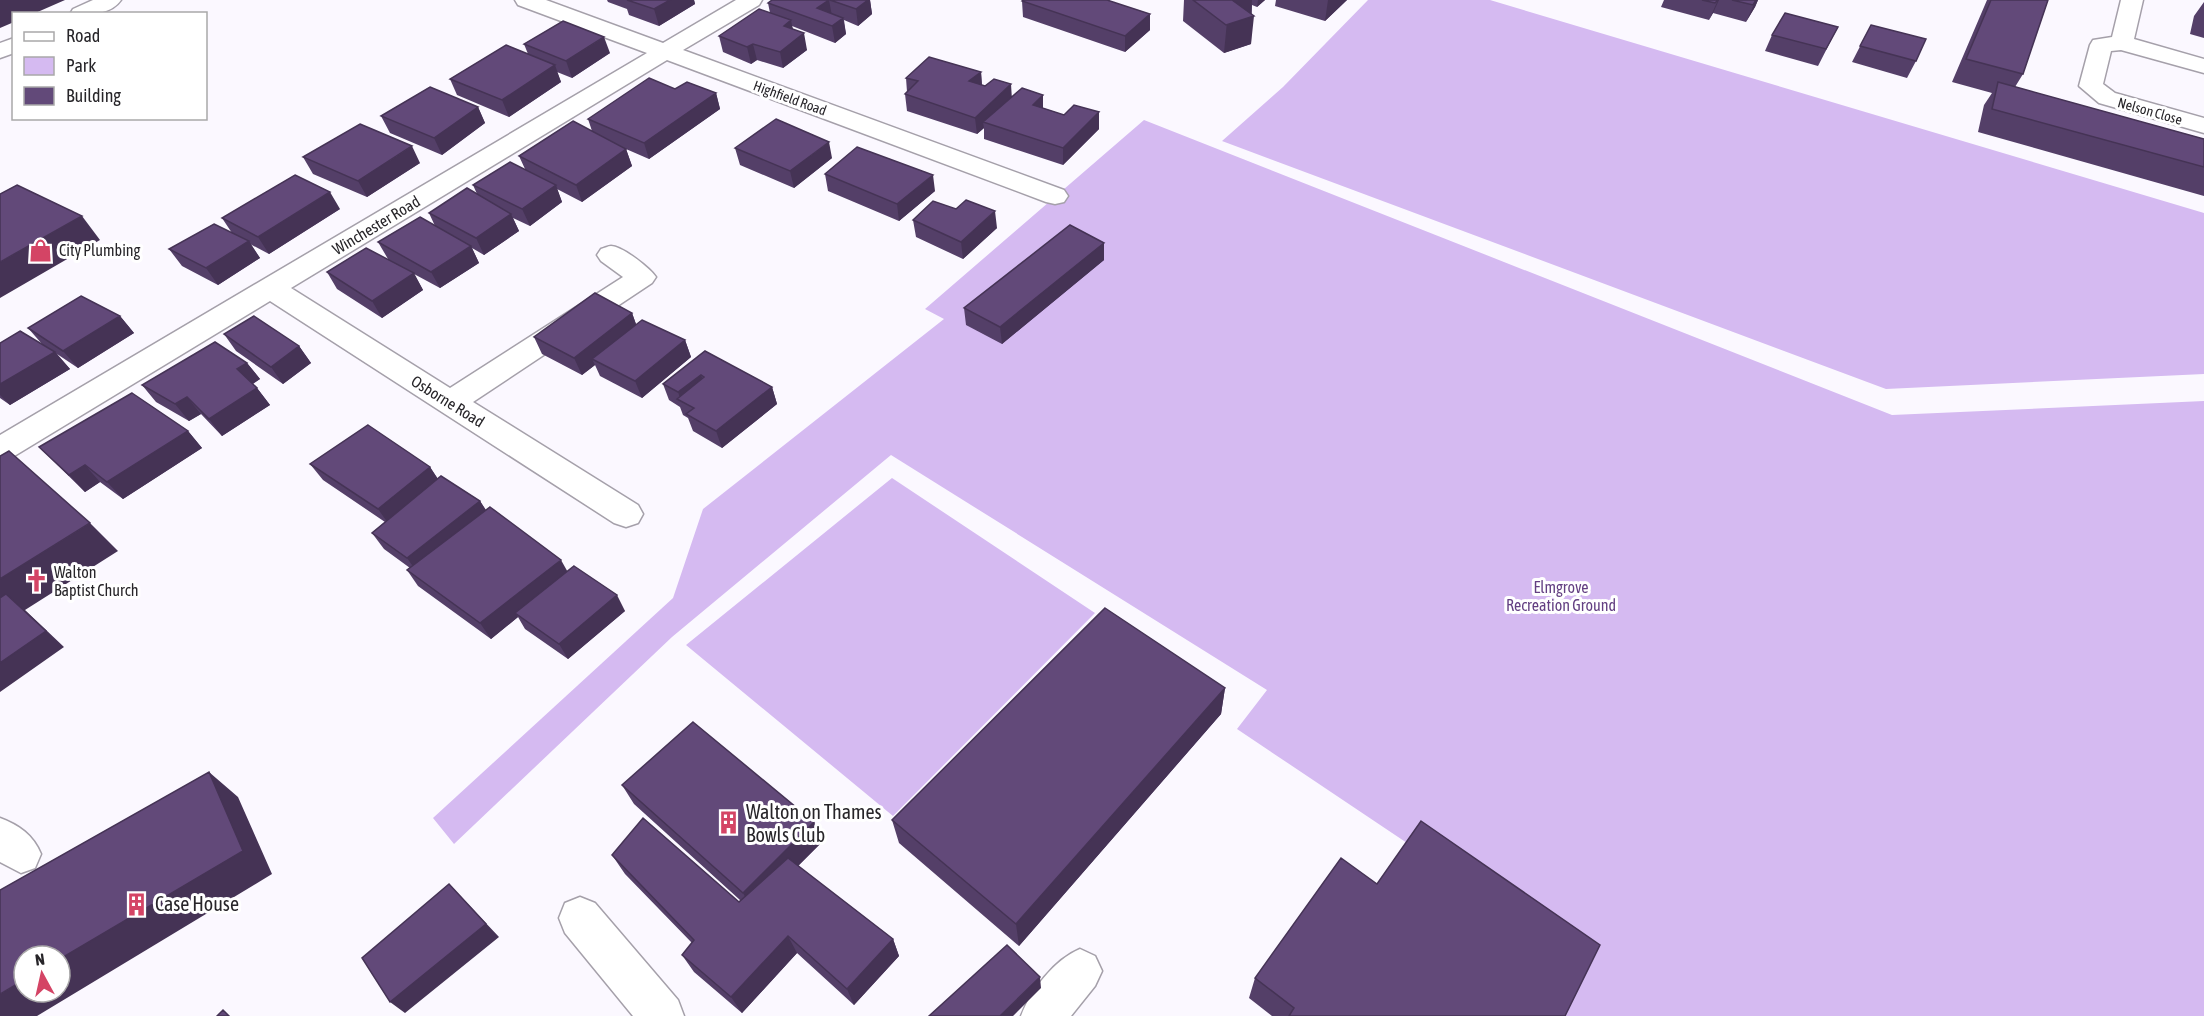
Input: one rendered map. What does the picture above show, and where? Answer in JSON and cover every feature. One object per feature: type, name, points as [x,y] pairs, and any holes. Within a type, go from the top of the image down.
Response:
[{"type":"street","points":[[85,12],[110,0]]},
{"type":"street","name":"Highfield Road","points":[[526,0],[1055,196]]},
{"type":"street","name":"Winchester Road","points":[[0,450],[752,0]]},
{"type":"street","points":[[2132,0],[2122,43],[2204,66]]},
{"type":"street","name":"Nelson Close","points":[[2122,43],[2101,45],[2091,86],[2107,98],[2204,126]]},
{"type":"street","points":[[450,402],[642,277],[610,255]]},
{"type":"street","name":"Osborne Road","points":[[270,288],[626,513]]},
{"type":"street","points":[[580,918],[662,1016]]},
{"type":"street","points":[[1043,1016],[1080,971]]},
{"type":"green space","points":[[1368,0],[1490,0],[2204,213],[2204,374],[1886,389],[1222,141],[1283,87]]},
{"type":"green space","name":"Elmgrove Recreation Ground","points":[[1144,120],[1892,415],[2204,401],[2204,1016],[1558,1016],[1410,845],[1237,729],[1267,690],[891,455],[672,637],[454,844],[433,818],[673,598],[703,509],[944,319],[925,309]]},
{"type":"green space","points":[[892,478],[1095,613],[893,816],[686,645]]},
{"type":"building","points":[[627,0],[670,0],[654,9]]},
{"type":"building","points":[[772,0],[829,0],[817,8],[843,18],[832,26],[768,3]]},
{"type":"building","points":[[830,0],[868,0],[856,9]]},
{"type":"building","points":[[1023,0],[1107,0],[1150,14],[1125,36]]},
{"type":"building","points":[[1193,0],[1232,0],[1254,16],[1226,25]]},
{"type":"building","points":[[1702,0],[1718,0],[1715,3]]},
{"type":"building","points":[[1732,0],[1756,0],[1753,5]]},
{"type":"building","points":[[1991,0],[2048,0],[2023,74],[1966,59]]},
{"type":"building","points":[[759,9],[791,20],[784,26],[804,33],[780,52],[753,44],[747,47],[719,36]]},
{"type":"building","points":[[1785,13],[1838,27],[1826,49],[1772,35]]},
{"type":"building","points":[[563,21],[604,37],[566,61],[524,44]]},
{"type":"building","points":[[1871,25],[1926,39],[1916,61],[1860,46]]},
{"type":"building","points":[[506,45],[555,65],[502,100],[450,79]]},
{"type":"building","points":[[929,57],[981,72],[969,81],[985,86],[994,79],[1011,84],[975,118],[905,94],[918,81],[906,78]]},
{"type":"building","points":[[649,78],[675,89],[687,82],[716,93],[644,143],[588,119]]},
{"type":"building","points":[[1998,82],[2204,139],[2204,167],[1992,109]]},
{"type":"building","points":[[430,87],[478,107],[434,138],[381,116]]},
{"type":"building","points":[[1022,88],[1043,95],[1033,105],[1064,115],[1074,105],[1099,112],[1063,148],[983,122]]},
{"type":"building","points":[[776,119],[829,142],[790,171],[735,148]]},
{"type":"building","points":[[573,121],[626,149],[576,185],[519,156]]},
{"type":"building","points":[[360,124],[412,146],[358,181],[303,157]]},
{"type":"building","points":[[857,147],[933,175],[897,204],[825,174]]},
{"type":"building","points":[[510,162],[556,185],[522,209],[473,185]]},
{"type":"building","points":[[295,175],[330,192],[258,237],[222,218]]},
{"type":"building","points":[[17,185],[82,216],[0,262],[0,194]]},
{"type":"building","points":[[467,188],[511,214],[476,238],[429,213]]},
{"type":"building","points":[[966,200],[995,211],[961,242],[913,220],[933,201],[956,209]]},
{"type":"building","points":[[420,217],[471,246],[431,272],[378,242]]},
{"type":"building","points":[[214,224],[249,241],[206,268],[169,249]]},
{"type":"building","points":[[1070,225],[1104,243],[1000,327],[964,308]]},
{"type":"building","points":[[366,248],[414,273],[372,301],[327,272]]},
{"type":"building","points":[[595,293],[632,313],[574,358],[534,337]]},
{"type":"building","points":[[81,296],[120,316],[63,351],[28,328]]},
{"type":"building","points":[[254,316],[299,346],[271,367],[224,334]]},
{"type":"building","points":[[642,320],[685,340],[635,381],[592,359]]},
{"type":"building","points":[[20,331],[55,352],[0,384],[0,343]]},
{"type":"building","points":[[215,342],[247,363],[237,369],[257,388],[209,419],[187,397],[175,404],[142,385]]},
{"type":"building","points":[[705,351],[772,387],[716,431],[686,414],[694,408],[677,399],[704,377],[701,375],[678,392],[663,384]]},
{"type":"building","points":[[132,393],[188,431],[107,482],[85,465],[69,475],[39,447]]},
{"type":"building","points":[[368,425],[430,467],[378,509],[310,464]]},
{"type":"building","points":[[9,451],[90,523],[0,579],[0,456]]},
{"type":"building","points":[[441,476],[480,501],[407,558],[372,533]]},
{"type":"building","points":[[490,507],[561,560],[480,623],[407,570]]},
{"type":"building","points":[[574,566],[617,595],[559,644],[515,613]]},
{"type":"building","points":[[6,594],[46,631],[0,663],[0,598]]},
{"type":"building","points":[[1105,608],[1225,688],[1016,924],[892,820]]},
{"type":"building","name":"Walton on Thames Bowls Club","points":[[693,722],[814,822],[743,893],[622,785]]},
{"type":"building","points":[[209,772],[243,851],[72,952],[72,944],[12,944],[12,987],[0,994],[0,890]]},
{"type":"building","points":[[643,818],[739,902],[788,858],[893,939],[847,989],[788,936],[731,997],[682,955],[694,940],[612,855]]},
{"type":"building","points":[[1421,821],[1600,945],[1565,1016],[1289,1016],[1294,1008],[1255,978],[1341,858],[1377,884]]},
{"type":"building","points":[[449,884],[486,924],[390,1002],[362,958]]},
{"type":"building","points":[[1007,945],[1040,977],[1000,1016],[929,1016]]},
{"type":"building","points":[[223,1010],[229,1016],[217,1016]]},
{"type":"place","name":"City Plumbing","points":[[41,250]]},
{"type":"place","name":"Walton Baptist Church","points":[[36,581]]},
{"type":"place","name":"Walton on Thames Bowls Club","points":[[728,823]]},
{"type":"place","name":"Case House","points":[[137,904]]}]
